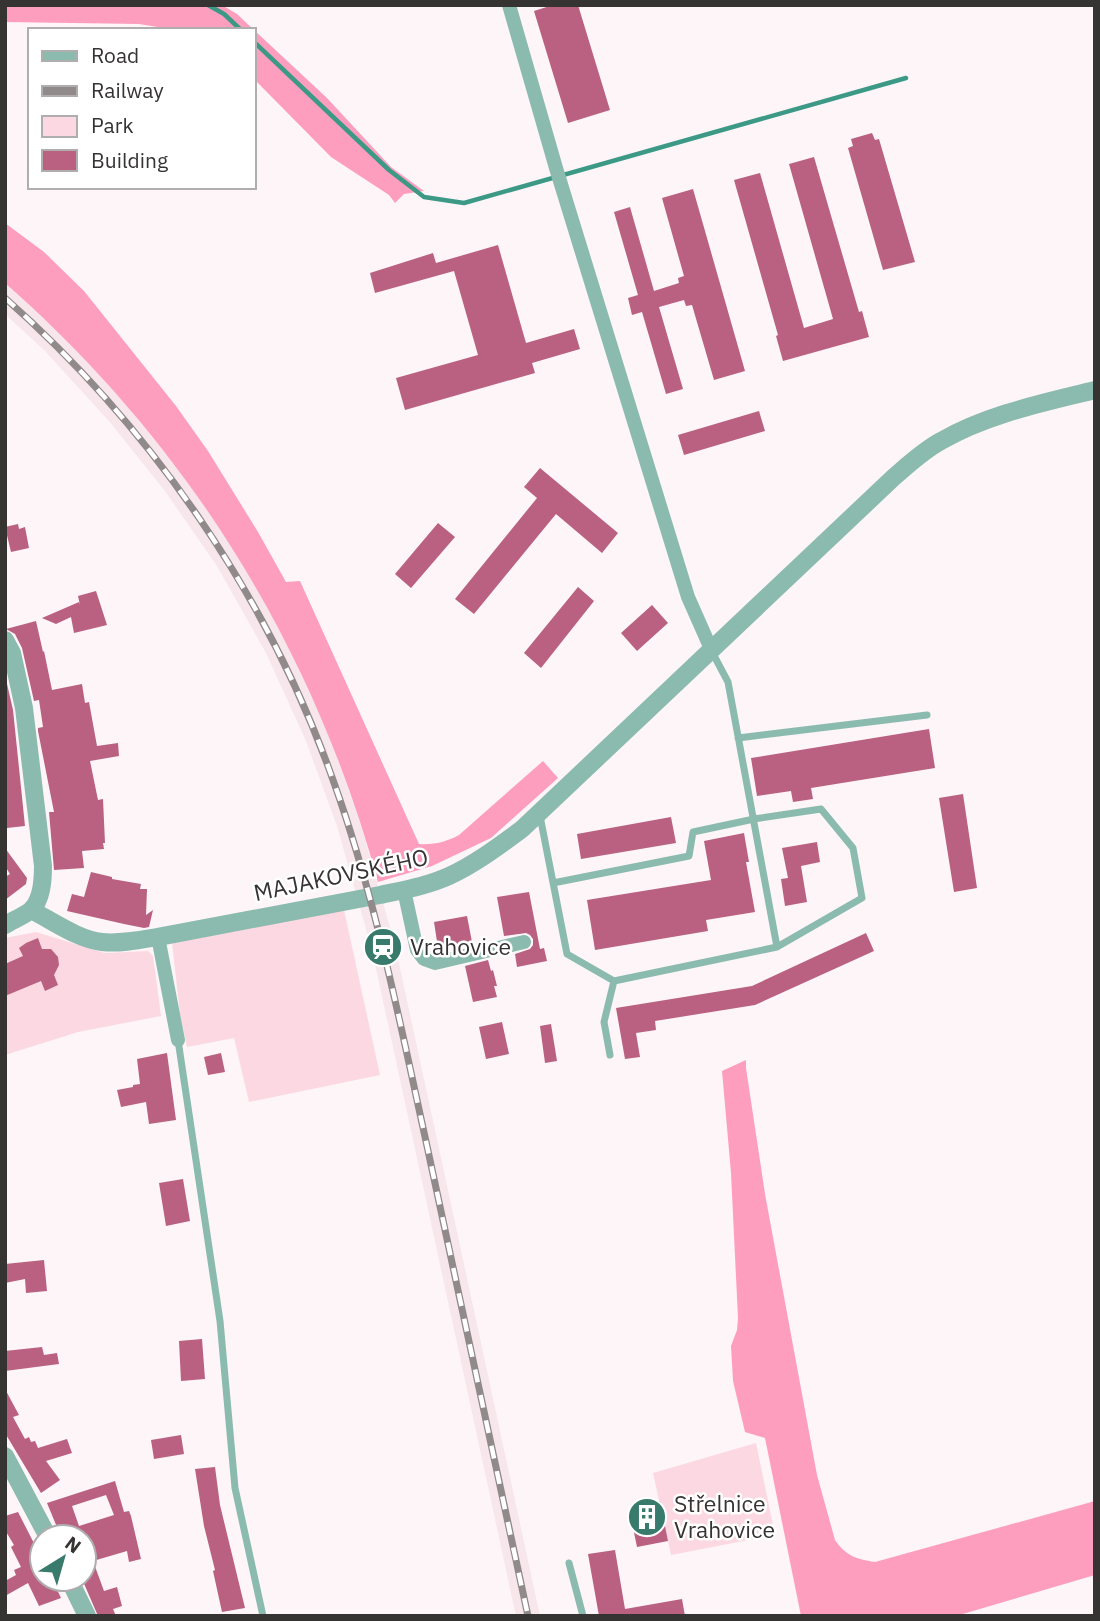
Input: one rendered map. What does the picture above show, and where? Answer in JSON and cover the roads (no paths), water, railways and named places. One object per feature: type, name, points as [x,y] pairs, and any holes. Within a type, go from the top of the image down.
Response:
[{"type":"street","points":[[509,5],[558,175],[688,597],[711,649]]},
{"type":"street","name":"MAJAKOVSKÉHO","points":[[31,910],[94,940],[121,942],[404,890],[449,876],[513,836],[540,813],[894,477],[940,441],[994,418],[1095,390]]},
{"type":"street","points":[[5,640],[12,653],[24,708],[42,854],[39,897],[31,910],[5,925]]},
{"type":"street","points":[[404,890],[416,950],[424,959],[435,962],[524,942]]},
{"type":"street","points":[[158,937],[178,1040]]},
{"type":"street","points":[[5,1456],[41,1523]]},
{"type":"street","points":[[76,1593],[87,1616]]},
{"type":"lane","points":[[711,649],[728,682],[777,947]]},
{"type":"lane","points":[[738,738],[927,715]]},
{"type":"lane","points":[[540,813],[553,883],[567,954],[614,981],[777,947],[862,898],[853,848],[821,810],[754,819],[694,832],[689,856],[553,883]]},
{"type":"lane","points":[[610,1055],[604,1022],[614,981]]},
{"type":"lane","points":[[178,1040],[220,1321],[235,1488],[263,1616]]},
{"type":"lane","points":[[569,1563],[583,1616]]},
{"type":"waterway","points":[[208,5],[224,14],[239,28]]},
{"type":"waterway","points":[[256,44],[389,170],[424,197],[464,203],[906,78]]},
{"type":"railway","points":[[5,298],[58,348],[109,402],[156,459],[199,518],[275,645],[333,780],[362,870],[386,962],[528,1616]]},
{"type":"place","name":"Vrahovice","points":[[383,947]]},
{"type":"place","name":"Střelnice Vrahovice","points":[[647,1517]]}]
